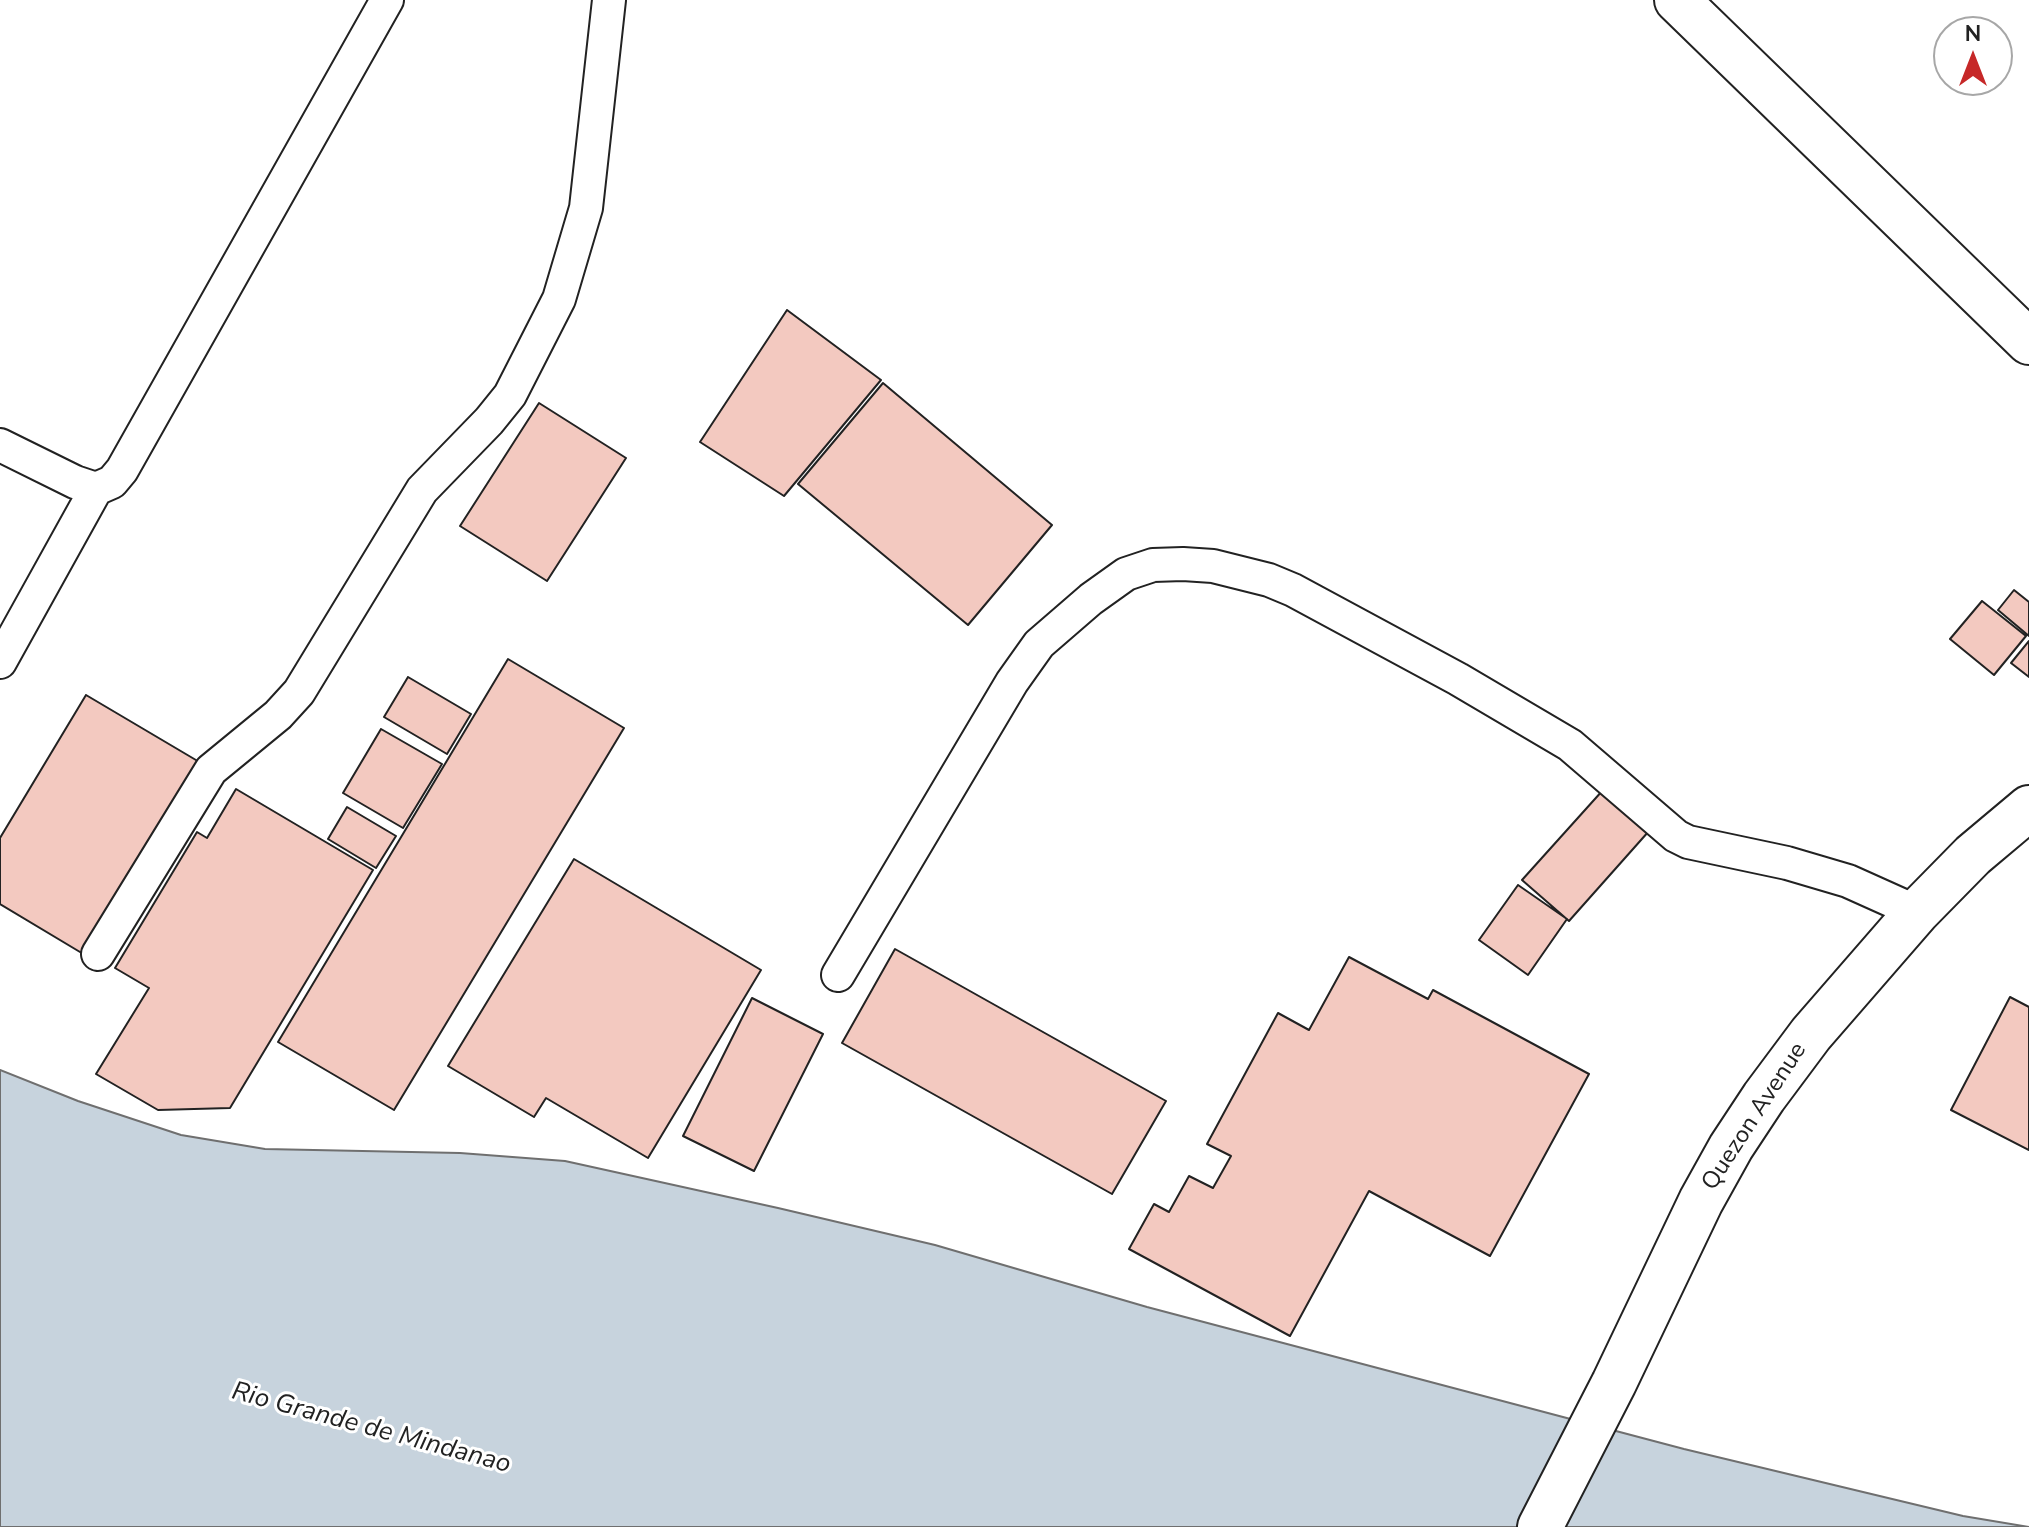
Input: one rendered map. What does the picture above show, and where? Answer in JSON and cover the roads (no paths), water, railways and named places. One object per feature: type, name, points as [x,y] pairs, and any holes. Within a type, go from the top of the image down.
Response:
[{"type":"street","points":[[0,662],[96,489],[112,482],[122,470],[387,0]]},
{"type":"street","points":[[98,954],[211,770],[278,715],[299,692],[422,490],[510,395],[559,299],[586,208],[609,0]]},
{"type":"street","points":[[1677,0],[2029,342]]},
{"type":"street","points":[[0,445],[96,489]]},
{"type":"street","points":[[838,975],[1012,682],[1039,644],[1091,599],[1126,574],[1153,565],[1213,566],[1269,580],[1293,590],[1458,679],[1570,745],[1676,836],[1688,842],[1787,863],[1848,881],[1917,912]]},
{"type":"street","name":"Quezon Avenue","points":[[1540,1527],[1614,1383],[1701,1201],[1731,1147],[1811,1034],[1917,912],[1973,855],[2029,808]]},
{"type":"water","name":"Rio Grande de Mindanao","points":[[0,1070],[78,1101],[181,1135],[265,1149],[460,1153],[565,1161],[778,1208],[935,1245],[1147,1307],[1684,1449],[1963,1516],[2029,1527],[0,1527]]}]
